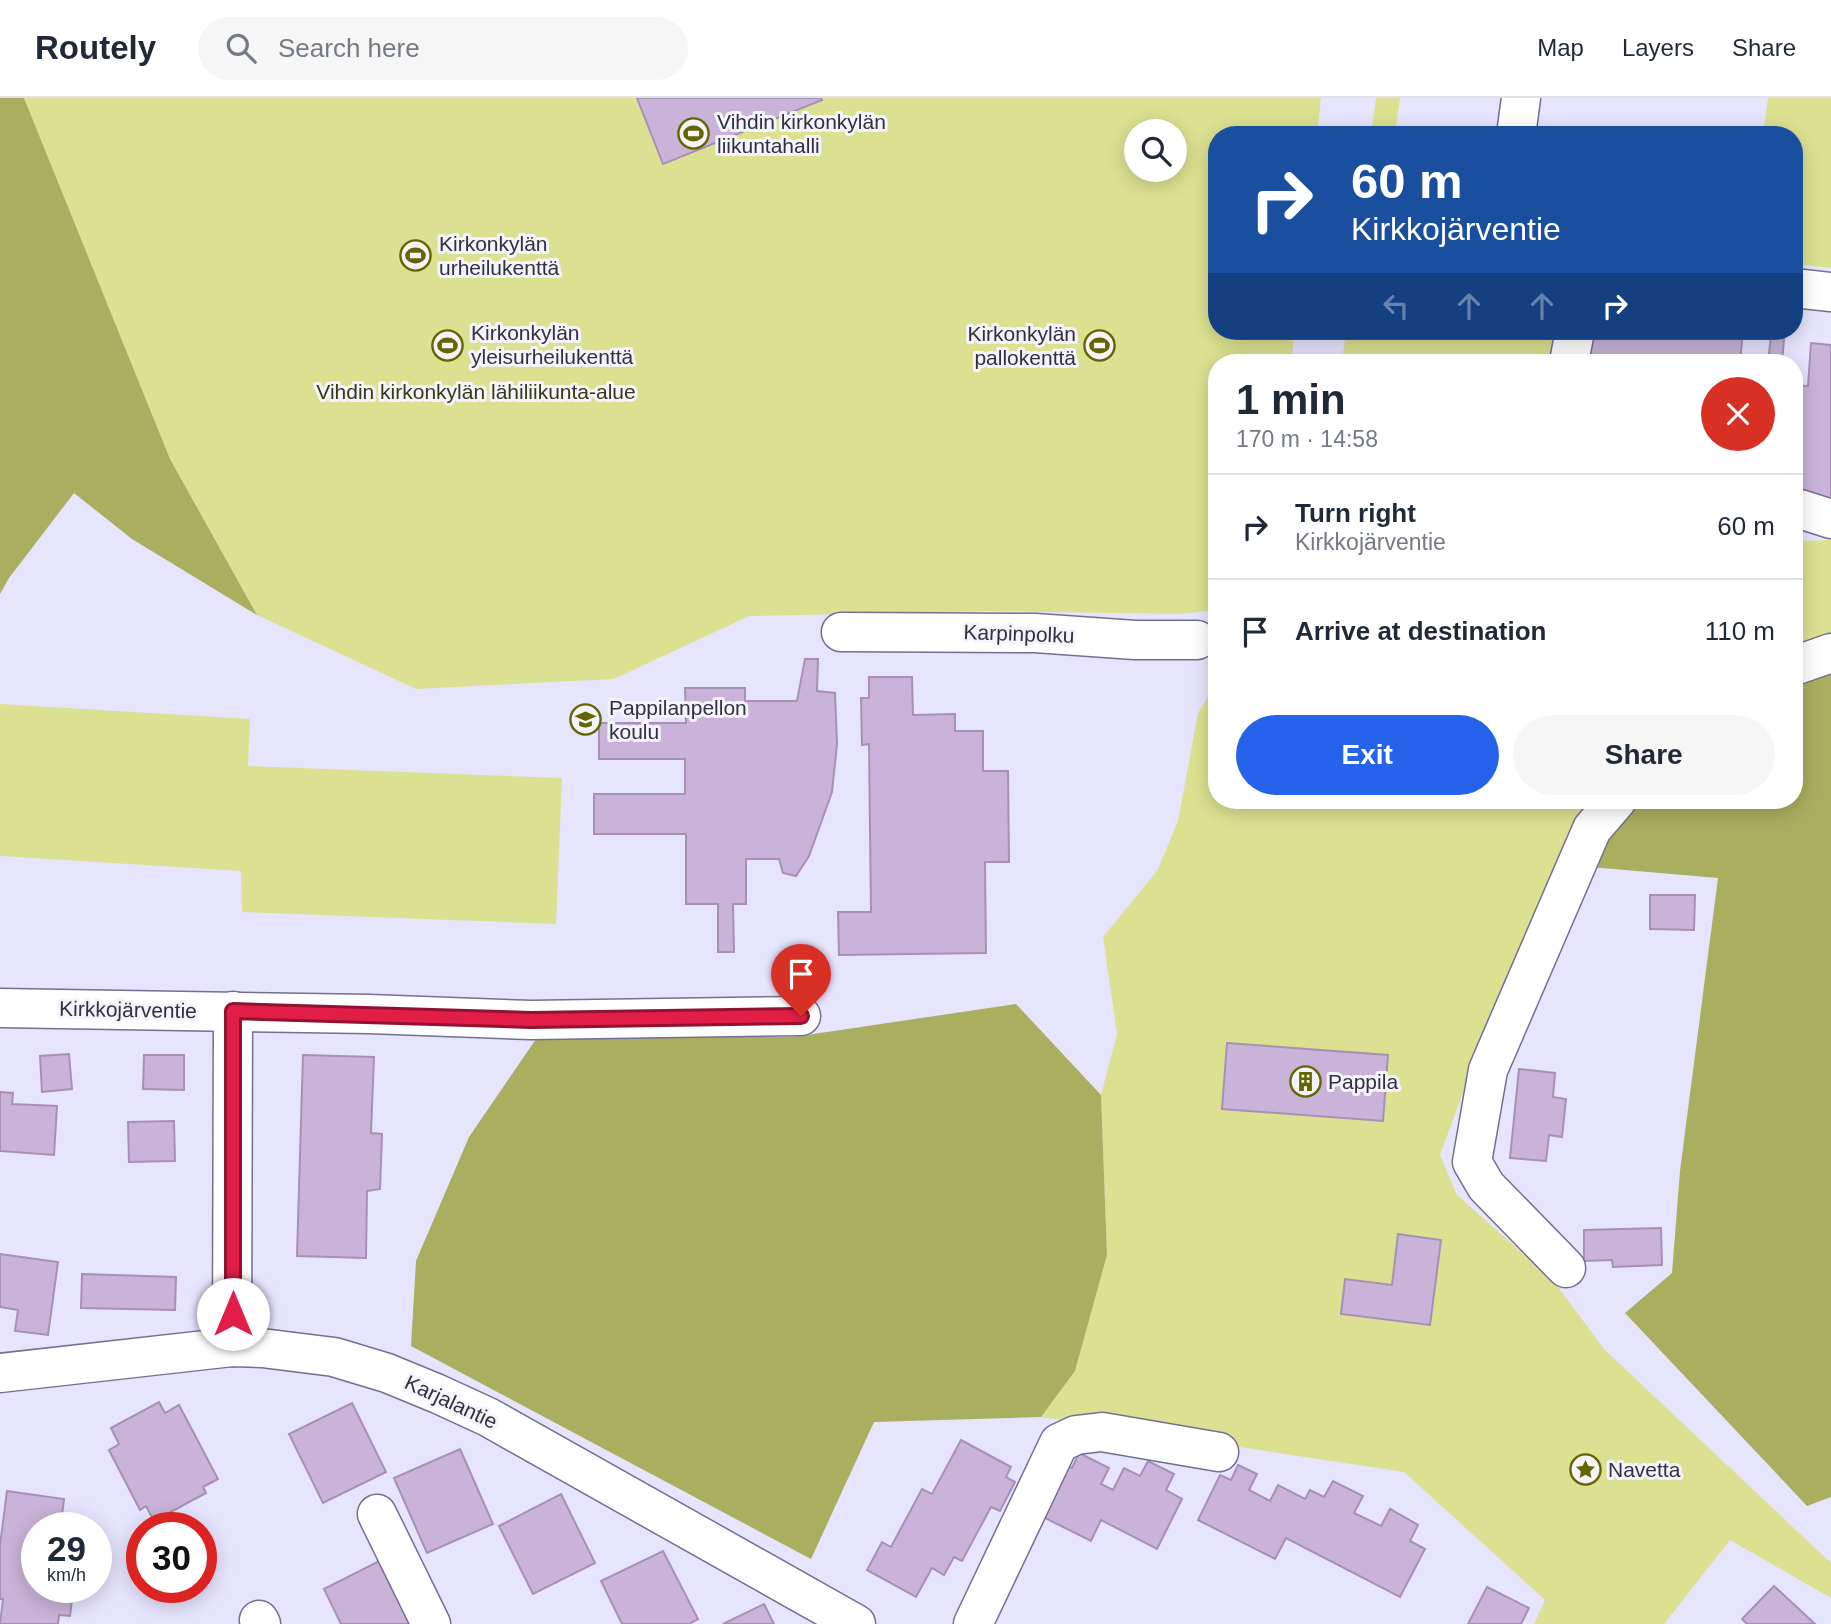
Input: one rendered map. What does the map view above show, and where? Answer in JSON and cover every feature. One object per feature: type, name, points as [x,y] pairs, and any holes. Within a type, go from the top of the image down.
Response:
[{"type":"street","points":[[1518,126],[1521,98]]},
{"type":"street","points":[[1803,289],[1831,292]]},
{"type":"street","name":"Karpinpolku","points":[[841,632],[1035,633],[1135,640],[1197,640]]},
{"type":"street","points":[[1803,663],[1831,653]]},
{"type":"street","points":[[1566,1268],[1486,1186],[1472,1162],[1488,1070],[1592,829],[1609,809]]},
{"type":"street","name":"Kirkkojärventie","points":[[0,1008],[233,1011],[531,1020],[801,1016]]},
{"type":"street","points":[[232,1348],[233,1011]]},
{"type":"street","name":"Karjalantie","points":[[0,1373],[232,1348],[262,1348],[334,1357],[387,1373],[488,1417],[856,1624]]},
{"type":"street","points":[[973,1624],[1059,1443],[1076,1435],[1102,1432],[1219,1452]]},
{"type":"street","points":[[377,1514],[431,1624]]},
{"type":"green space","points":[[0,98],[24,98],[170,459],[257,615],[132,539],[74,493],[9,578],[0,594]]},
{"type":"green space","name":"Vihdin kirkonkylän lähiliikunta-alue","points":[[24,98],[1321,98],[1318,126],[1208,126],[1208,340],[1294,340],[1292,354],[1208,354],[1208,611],[1181,614],[990,611],[749,616],[614,679],[416,689],[257,615],[170,459]]},
{"type":"green space","points":[[1376,98],[1400,98],[1396,126],[1372,126]]},
{"type":"green space","points":[[1768,98],[1831,98],[1831,268],[1803,265],[1803,126],[1764,126]]},
{"type":"green space","points":[[1345,340],[1565,340],[1564,354],[1343,354]]},
{"type":"green space","points":[[1831,540],[1831,637],[1803,644],[1803,541]]},
{"type":"green space","points":[[1831,669],[1831,1497],[1807,1506],[1625,1313],[1672,1273],[1680,1171],[1718,878],[1590,867],[1626,809],[1803,809],[1803,677]]},
{"type":"green space","points":[[1208,697],[1208,809],[1593,809],[1487,1028],[1440,1155],[1457,1195],[1552,1279],[1604,1349],[1831,1563],[1831,1598],[1730,1540],[1664,1624],[1534,1624],[1545,1600],[1404,1472],[1041,1417],[1075,1371],[1107,1255],[1101,1095],[1117,1034],[1103,937],[1157,871],[1178,821],[1198,713]]},
{"type":"green space","points":[[0,704],[250,719],[248,766],[562,778],[556,924],[242,912],[241,871],[0,856]]},
{"type":"green space","points":[[1016,1004],[1101,1095],[1107,1255],[1075,1371],[1041,1417],[874,1422],[811,1559],[411,1346],[416,1261],[469,1137],[538,1036],[793,1037]]},
{"type":"building","name":"Vihdin kirkonkylän liikuntahalli","points":[[637,98],[821,98],[822,100],[663,164]]},
{"type":"building","points":[[1589,340],[1742,340],[1741,354],[1589,354]]},
{"type":"building","points":[[1771,340],[1784,340],[1783,354],[1769,354]]},
{"type":"building","points":[[1811,343],[1831,345],[1831,498],[1803,496],[1803,386],[1808,386]]},
{"type":"building","points":[[805,659],[818,659],[817,691],[835,693],[837,744],[832,792],[809,856],[796,876],[783,873],[779,859],[746,859],[746,904],[733,904],[734,952],[718,952],[718,904],[686,904],[686,834],[594,834],[594,794],[685,794],[685,759],[599,759],[599,723],[686,723],[685,688],[745,688],[745,701],[797,701]]},
{"type":"building","points":[[869,677],[912,677],[913,715],[955,714],[955,731],[983,731],[983,771],[1008,771],[1009,862],[985,862],[986,953],[839,955],[838,912],[871,912],[869,744],[862,745],[861,698],[869,698]]},
{"type":"building","points":[[1650,895],[1695,895],[1694,930],[1650,929]]},
{"type":"building","name":"Pappila","points":[[1227,1043],[1388,1055],[1383,1121],[1222,1109]]},
{"type":"building","points":[[69,1054],[72,1089],[42,1092],[40,1056]]},
{"type":"building","points":[[144,1055],[184,1055],[184,1090],[143,1089]]},
{"type":"building","points":[[303,1055],[374,1057],[371,1133],[382,1134],[380,1189],[367,1191],[366,1258],[297,1256]]},
{"type":"building","points":[[1519,1069],[1555,1073],[1553,1097],[1566,1099],[1562,1137],[1549,1135],[1546,1161],[1510,1158]]},
{"type":"building","points":[[0,1092],[13,1093],[12,1104],[57,1106],[54,1155],[0,1151]]},
{"type":"building","points":[[174,1121],[175,1161],[129,1162],[128,1122]]},
{"type":"building","points":[[1661,1228],[1662,1265],[1613,1267],[1612,1260],[1584,1261],[1584,1230]]},
{"type":"building","points":[[1398,1234],[1441,1240],[1430,1325],[1341,1314],[1345,1279],[1392,1285]]},
{"type":"building","points":[[0,1254],[58,1262],[48,1335],[15,1331],[18,1310],[0,1307]]},
{"type":"building","points":[[82,1274],[176,1277],[175,1310],[81,1308]]},
{"type":"building","points":[[159,1402],[165,1413],[179,1405],[218,1479],[203,1487],[206,1493],[171,1512],[149,1512],[146,1506],[140,1510],[109,1450],[119,1444],[111,1428]]},
{"type":"building","points":[[352,1403],[386,1472],[323,1503],[289,1434]]},
{"type":"building","points":[[961,1440],[1011,1467],[1006,1477],[1015,1482],[1000,1511],[991,1507],[962,1561],[954,1557],[944,1575],[932,1568],[916,1597],[867,1570],[882,1542],[891,1547],[922,1489],[932,1494]]},
{"type":"building","points":[[460,1449],[493,1524],[427,1553],[394,1478]]},
{"type":"building","points":[[1079,1453],[1109,1468],[1101,1484],[1113,1490],[1124,1468],[1140,1476],[1148,1461],[1174,1474],[1166,1490],[1182,1499],[1157,1549],[1101,1520],[1091,1541],[1033,1512],[1058,1461],[1072,1468]]},
{"type":"building","points":[[1238,1465],[1257,1474],[1249,1490],[1270,1501],[1278,1485],[1305,1499],[1310,1490],[1324,1497],[1333,1481],[1363,1496],[1354,1513],[1381,1526],[1390,1509],[1418,1525],[1410,1541],[1425,1549],[1400,1597],[1286,1538],[1275,1559],[1198,1520],[1220,1475],[1231,1480]]},
{"type":"building","points":[[7,1491],[64,1499],[62,1512],[21,1512],[21,1603],[72,1603],[70,1616],[59,1615],[58,1624],[0,1624],[3,1599],[0,1599],[0,1545]]},
{"type":"building","points":[[561,1494],[595,1563],[533,1594],[499,1526]]},
{"type":"building","points":[[663,1551],[698,1619],[689,1624],[622,1624],[601,1581]]},
{"type":"building","points":[[385,1558],[418,1624],[341,1624],[324,1589]]},
{"type":"building","points":[[1774,1586],[1815,1624],[1747,1624],[1742,1619]]},
{"type":"building","points":[[1487,1587],[1529,1608],[1521,1624],[1468,1624]]},
{"type":"building","points":[[764,1604],[774,1624],[723,1624]]},
{"type":"place","name":"Vihdin kirkonkylän liikuntahalli","points":[[694,134]]},
{"type":"place","name":"Kirkonkylän urheilukenttä","points":[[416,256]]},
{"type":"place","name":"Kirkonkylän yleisurheilukenttä","points":[[448,345]]},
{"type":"place","name":"Kirkonkylän pallokenttä","points":[[1099,346]]},
{"type":"place","name":"Pappilanpellon koulu","points":[[586,720]]},
{"type":"place","name":"Pappila","points":[[1305,1082]]},
{"type":"place","name":"Navetta","points":[[1585,1470]]},
{"type":"route","points":[[233,1314],[233,1011],[531,1020],[801,1016]]}]
